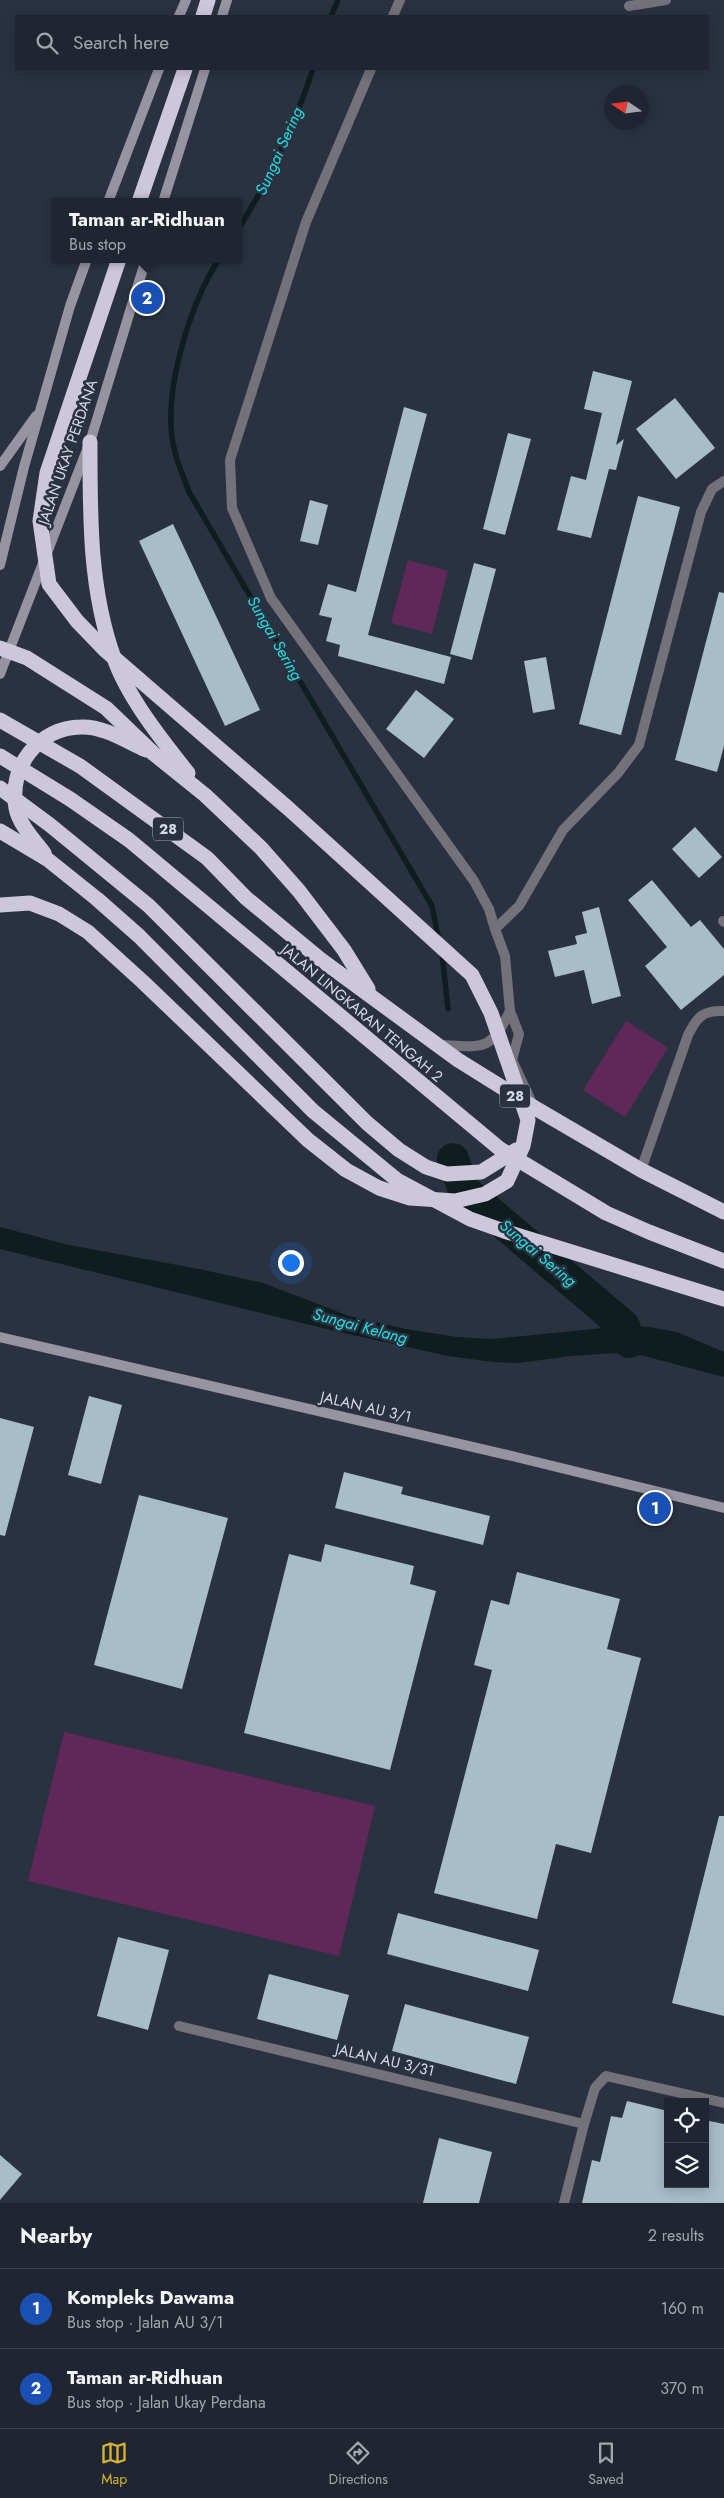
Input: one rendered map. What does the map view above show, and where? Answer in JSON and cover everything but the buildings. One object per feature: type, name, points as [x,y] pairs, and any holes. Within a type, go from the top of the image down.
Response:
[{"type":"highway","points":[[203,15],[208,0]]},
{"type":"highway","points":[[140,198],[185,70]]},
{"type":"highway","points":[[0,905],[30,903],[60,914],[88,932],[308,1140],[346,1170],[379,1188],[410,1198],[455,1201],[485,1194],[507,1180],[523,1146],[528,1120],[491,1013],[472,975],[309,827],[105,650],[77,621],[49,584],[40,521],[47,473],[118,263]]},
{"type":"highway","points":[[90,442],[90,530],[93,558],[99,599],[114,659],[145,715],[205,795]]},
{"type":"highway","points":[[5,649],[27,658],[106,708],[154,754],[205,795],[261,848],[299,891],[344,950],[372,995]]},
{"type":"highway","name":"JALAN LINGKARAN TENGAH 2","points":[[0,720],[80,766],[207,858],[246,898],[320,959],[372,995],[458,1060],[641,1170],[724,1212]]},
{"type":"highway","points":[[47,859],[26,828],[16,809],[14,784],[30,750],[54,732],[81,727],[96,728],[154,754]]},
{"type":"highway","name":"JALAN LINGKARAN TENGAH 2","points":[[0,756],[70,799],[129,840],[476,1130],[522,1164],[606,1213],[649,1232],[724,1260]]},
{"type":"highway","points":[[0,788],[58,831],[149,906],[367,1123],[399,1150],[426,1167],[447,1174],[481,1172],[523,1146]]},
{"type":"highway","points":[[0,831],[47,859],[139,936],[300,1098],[352,1144],[397,1180],[470,1219],[642,1275],[724,1299]]},
{"type":"street","points":[[222,15],[227,0]]},
{"type":"street","points":[[393,15],[400,0]]},
{"type":"street","points":[[629,6],[666,0]]},
{"type":"street","points":[[110,198],[159,70]]},
{"type":"street","points":[[164,198],[205,70]]},
{"type":"street","points":[[371,70],[306,222],[230,460],[232,508],[271,598],[474,882],[489,909],[494,930],[505,956],[510,1011],[518,1034],[512,1060],[535,1108]]},
{"type":"street","points":[[0,565],[24,467],[70,306],[86,263]]},
{"type":"street","name":"JALAN UKAY PERDANA","points":[[0,674],[5,649],[90,442],[145,263]]},
{"type":"street","points":[[0,466],[41,410]]},
{"type":"street","points":[[494,930],[519,906],[563,830],[618,773],[638,745],[701,512],[712,489],[724,481]]},
{"type":"street","points":[[0,842],[17,841]]},
{"type":"street","points":[[440,1045],[481,1046],[489,1044],[503,1026],[510,1011]]},
{"type":"street","points":[[641,1170],[688,1035],[696,1019],[712,1011],[724,1011]]},
{"type":"street","name":"JALAN AU 3/1","points":[[0,1337],[512,1456],[724,1508]]},
{"type":"street","name":"JALAN AU 3/31","points":[[179,2026],[584,2124]]},
{"type":"street","points":[[564,2203],[595,2088],[606,2076],[724,2103]]},
{"type":"shaded area","points":[[408,560],[448,571],[432,634],[391,623]]},
{"type":"shaded area","points":[[626,1021],[668,1048],[625,1117],[583,1090]]},
{"type":"shaded area","points":[[64,1732],[375,1806],[339,1956],[28,1881]]},
{"type":"water","name":"Sungai Kelang","points":[[0,1227],[69,1245],[263,1283],[349,1316],[406,1329],[457,1337],[492,1339],[624,1326],[649,1327],[677,1332],[724,1352],[724,1377],[644,1356],[617,1353],[571,1356],[518,1363],[448,1356],[339,1332],[0,1249]]},
{"type":"waterway","name":"Sungai Sering","points":[[331,15],[338,0]]},
{"type":"waterway","name":"Sungai Sering","points":[[242,223],[261,191],[281,151],[313,70]]},
{"type":"waterway","name":"Sungai Sering","points":[[217,263],[197,301],[180,353],[174,380],[171,430],[178,462],[189,492],[432,906],[439,941]]},
{"type":"waterway","name":"Sungai Sering","points":[[442,953],[448,1009]]},
{"type":"waterway","name":"Sungai Sering","points":[[453,1159],[464,1190],[624,1326],[629,1342]]},
{"type":"place","name":"Taman ar-Ridhuan","points":[[147,298]]},
{"type":"place","name":"Kompleks Dawama","points":[[655,1508]]}]
